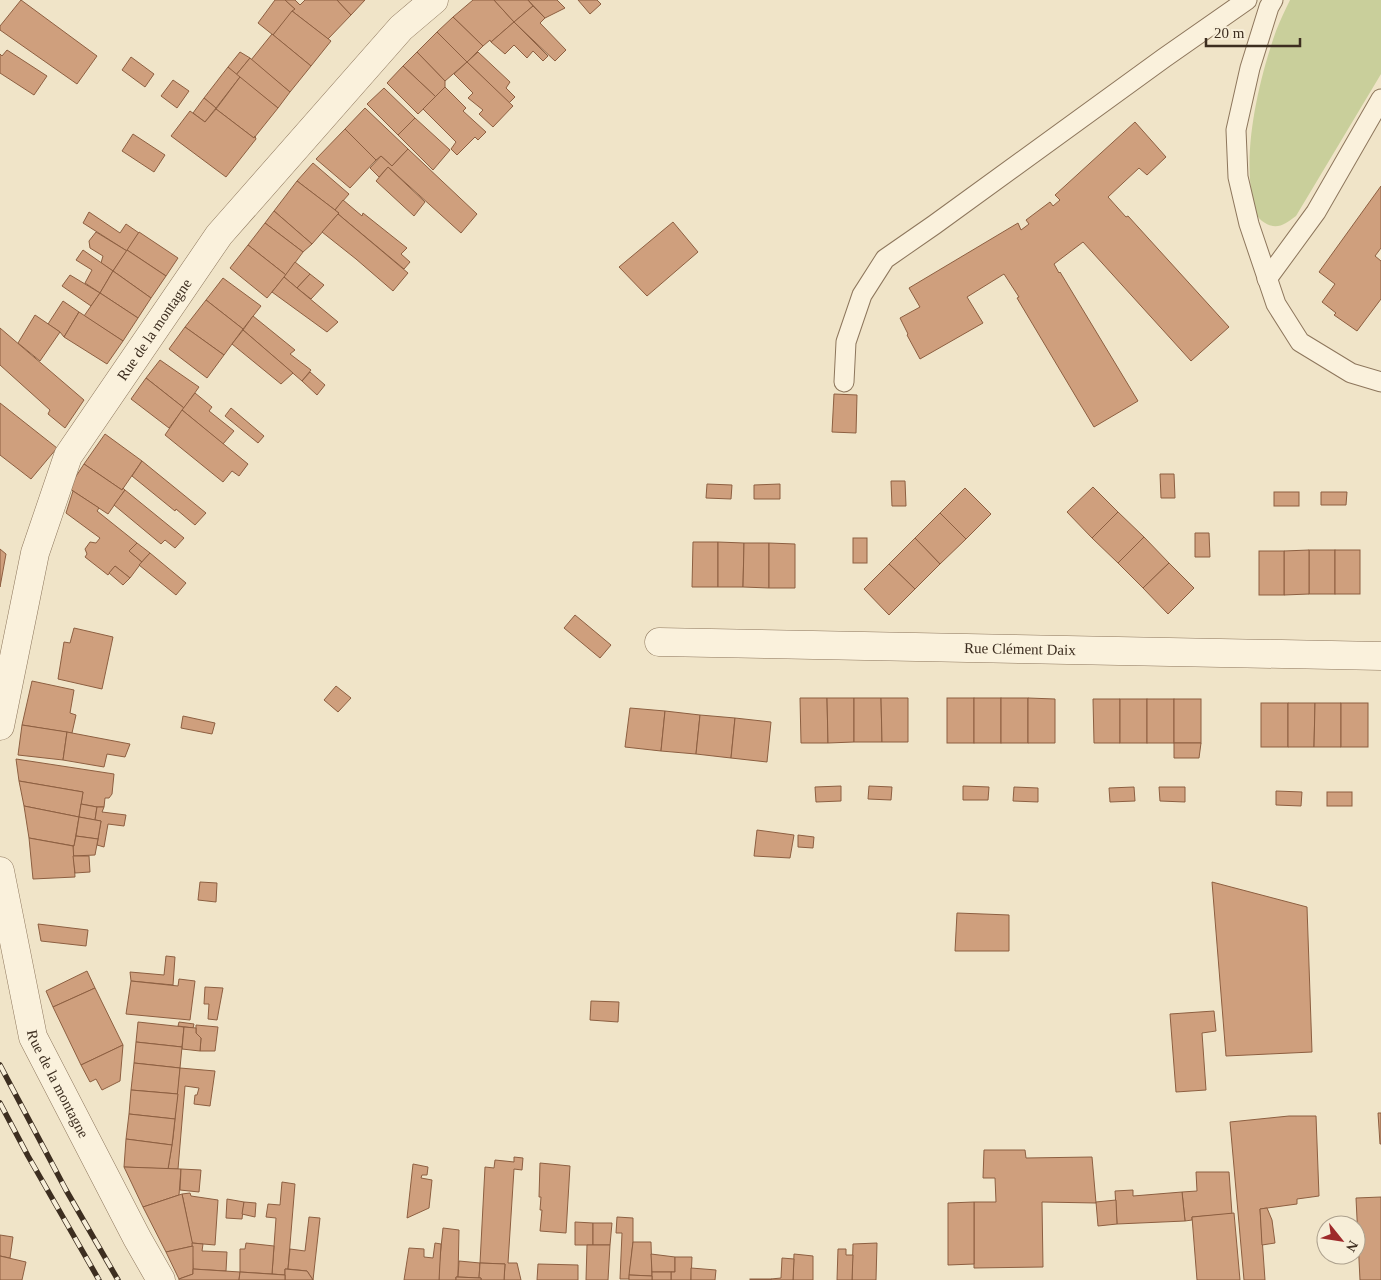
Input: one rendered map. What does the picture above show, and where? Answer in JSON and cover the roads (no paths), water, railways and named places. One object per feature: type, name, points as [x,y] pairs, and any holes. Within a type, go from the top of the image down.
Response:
[{"type":"street","name":"Rue de la montagne","points":[[0,726],[36,553],[68,456],[219,235],[401,28],[434,0]]},
{"type":"street","name":"Rue Clément Daix","points":[[659,642],[1381,656]]},
{"type":"street","name":"Rue de la montagne","points":[[0,871],[33,1037],[137,1238],[162,1280]]},
{"type":"lane","points":[[844,382],[846,342],[862,295],[885,259],[1247,0]]},
{"type":"lane","points":[[1274,0],[1269,7],[1250,68],[1236,130],[1238,177],[1249,224],[1276,304],[1300,342],[1351,373],[1381,382]]},
{"type":"lane","points":[[1267,279],[1316,212],[1381,99]]},
{"type":"railway","points":[[0,1065],[66,1190],[118,1280]]},
{"type":"railway","points":[[0,1103],[99,1280]]}]
